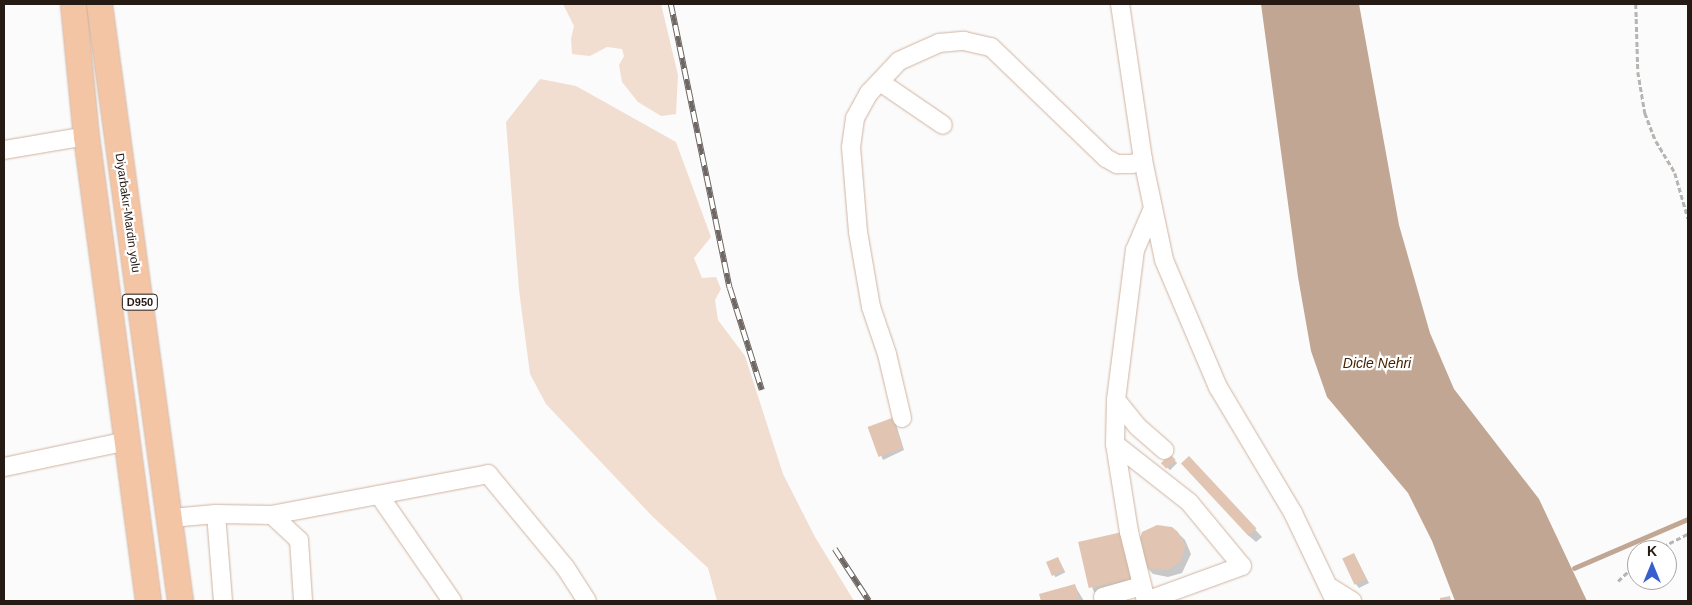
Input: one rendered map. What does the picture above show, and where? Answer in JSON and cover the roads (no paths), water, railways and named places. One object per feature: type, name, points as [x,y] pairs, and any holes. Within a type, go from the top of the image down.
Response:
[{"type":"highway","name":"D950","points":[[73,4],[86,136],[148,601]]},
{"type":"highway","name":"Diyarbakır-Mardin yolu","points":[[99,4],[171,518],[180,601]]},
{"type":"street","points":[[1120,4],[1143,160],[1164,260],[1218,387],[1293,513],[1333,595],[1352,601]]},
{"type":"street","points":[[902,418],[887,354],[871,307],[858,232],[851,147],[855,118],[880,82],[899,61],[939,43],[964,41],[991,47],[1106,158],[1117,164],[1132,164],[1143,160]]},
{"type":"street","points":[[880,82],[943,125]]},
{"type":"street","points":[[4,150],[86,136]]},
{"type":"street","points":[[1145,596],[1115,444],[1116,400],[1135,250],[1153,208]]},
{"type":"street","points":[[1116,400],[1138,427],[1164,450]]},
{"type":"street","points":[[4,467],[127,441]]},
{"type":"street","points":[[1104,597],[1145,596],[1242,566],[1189,502],[1115,444]]},
{"type":"street","points":[[171,518],[216,514],[272,515],[488,474],[565,567],[587,601]]},
{"type":"street","points":[[379,495],[452,601]]},
{"type":"street","points":[[216,514],[223,601]]},
{"type":"street","points":[[272,515],[299,540],[303,601]]},
{"type":"water","name":"Dicle Nehri","points":[[1261,4],[1359,4],[1399,225],[1430,333],[1454,389],[1539,499],[1587,601],[1455,601],[1432,541],[1408,493],[1327,397],[1311,351],[1298,277]]},
{"type":"waterway","points":[[1574,568],[1688,519]]},
{"type":"railway","points":[[671,4],[730,288],[762,390]]},
{"type":"railway","points":[[835,549],[869,601]]}]
